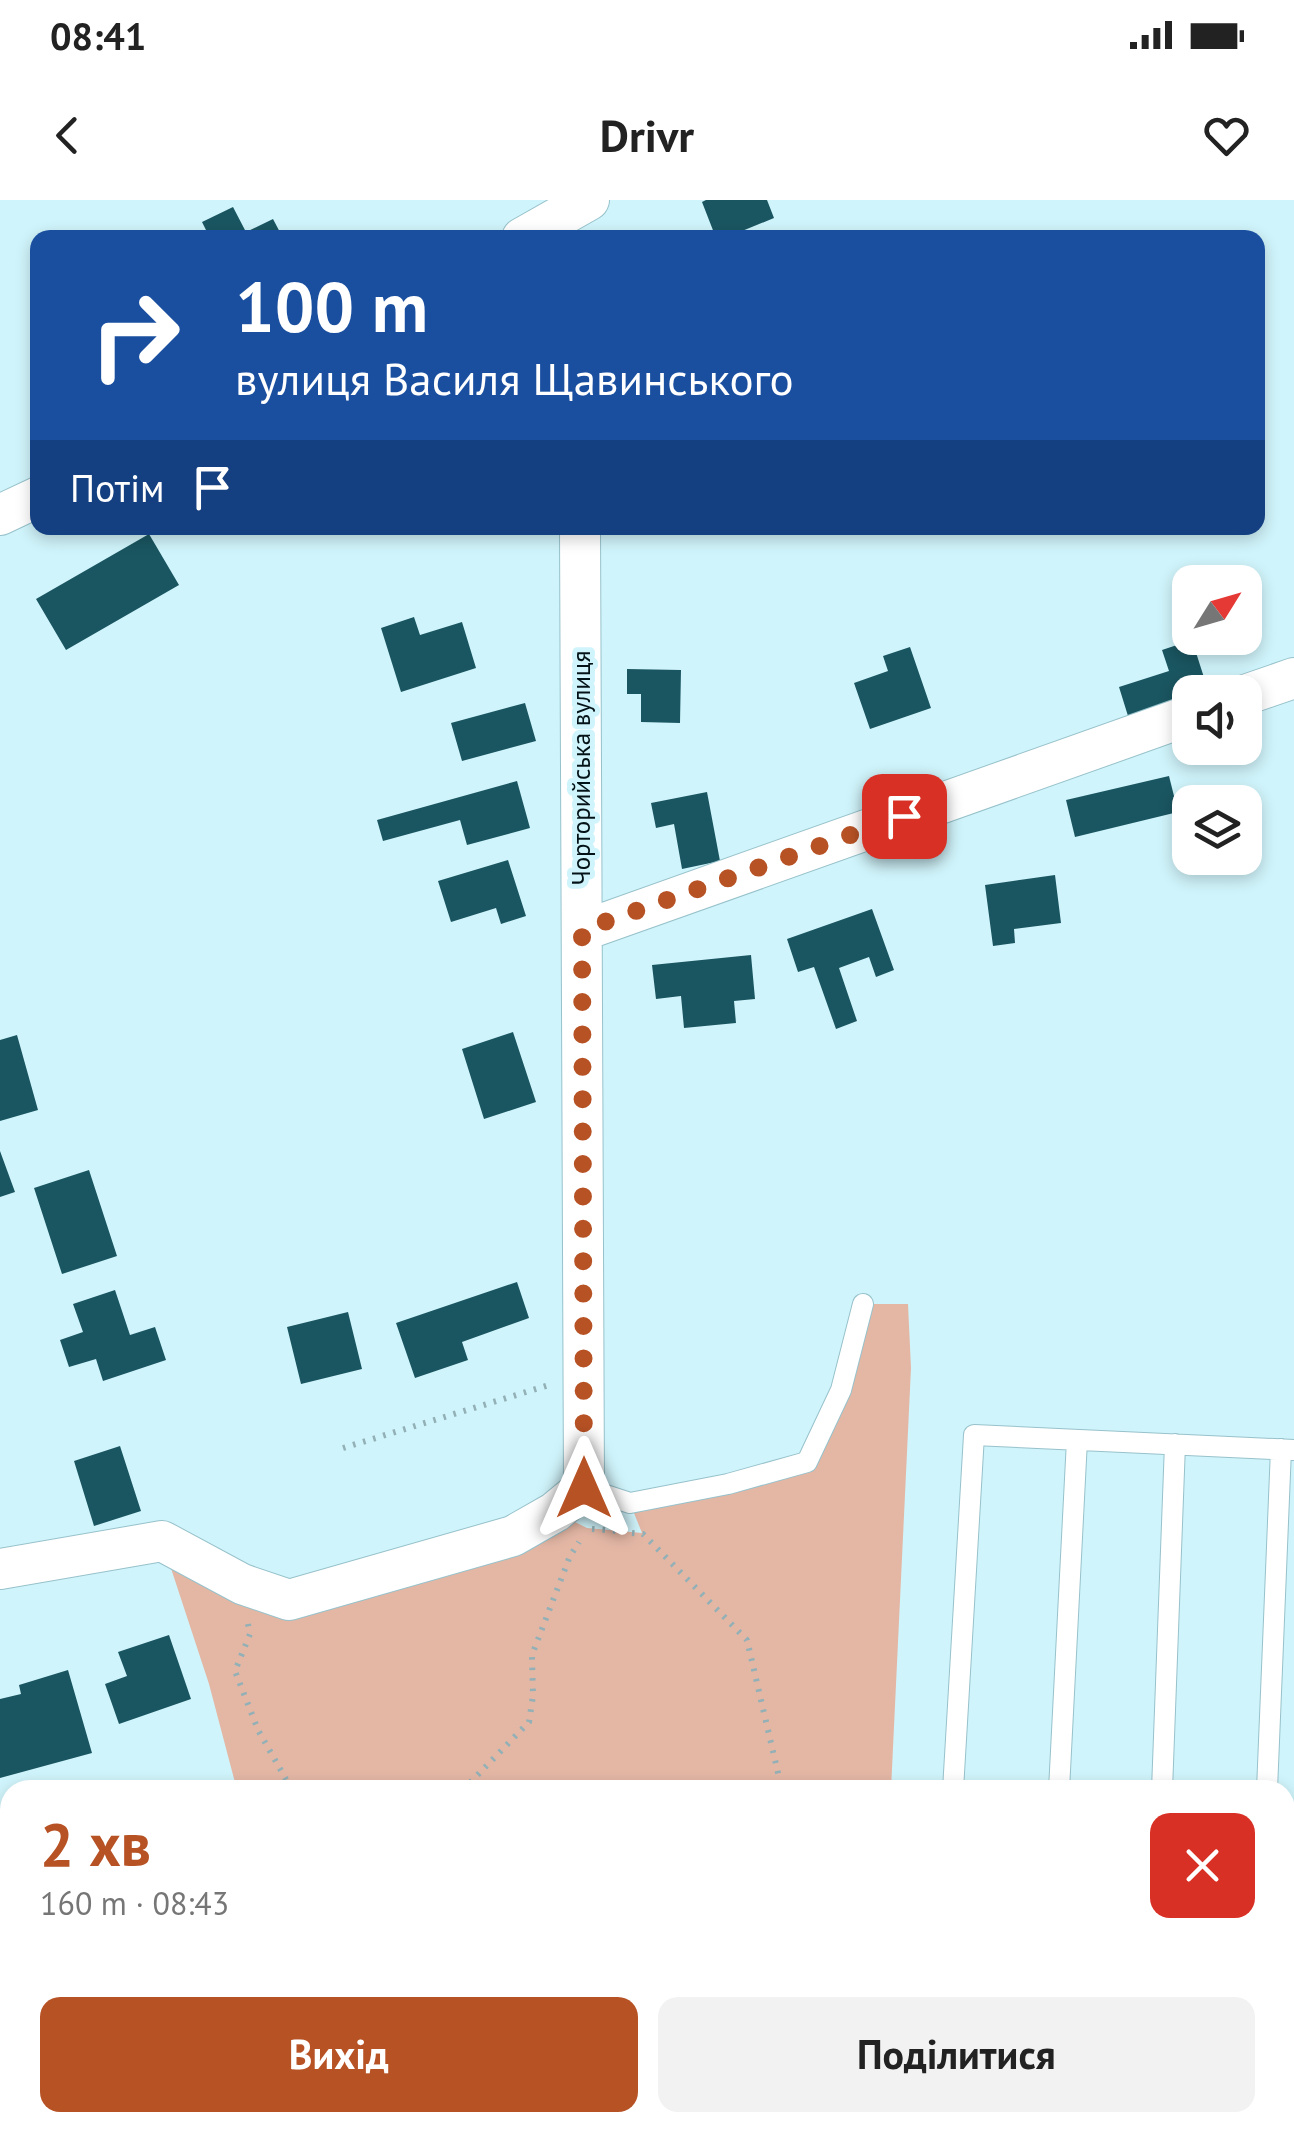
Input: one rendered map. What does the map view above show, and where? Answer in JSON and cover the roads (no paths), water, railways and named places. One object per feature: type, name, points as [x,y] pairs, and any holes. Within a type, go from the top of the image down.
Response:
[{"type":"street","points":[[543,230],[580,216]]},
{"type":"street","points":[[0,515],[30,502]]},
{"type":"street","name":"Чорторийська вулиця","points":[[580,535],[584,1488]]},
{"type":"street","points":[[1262,689],[1294,678]]},
{"type":"street","points":[[582,930],[1172,721]]},
{"type":"street","points":[[0,1570],[162,1541],[242,1584],[289,1600],[514,1536],[584,1488]]},
{"type":"lane","points":[[584,1488],[630,1504],[728,1484],[806,1462],[841,1390],[863,1304]]},
{"type":"lane","points":[[955,1780],[974,1435],[1288,1450],[1268,1780]]},
{"type":"lane","points":[[1060,1780],[1077,1440]]},
{"type":"lane","points":[[1162,1780],[1175,1444]]}]
